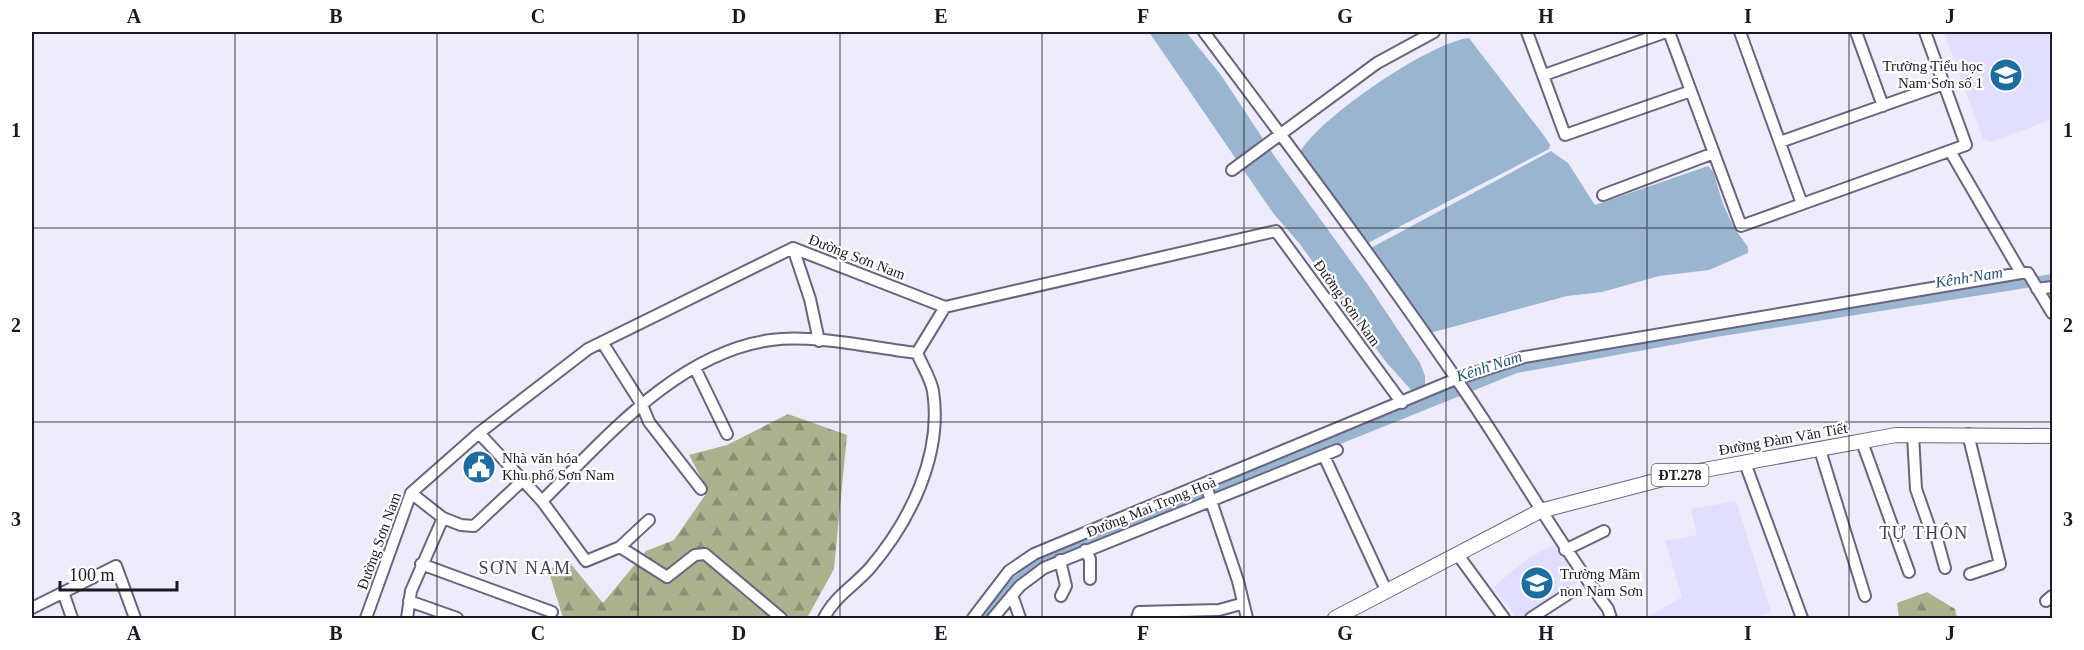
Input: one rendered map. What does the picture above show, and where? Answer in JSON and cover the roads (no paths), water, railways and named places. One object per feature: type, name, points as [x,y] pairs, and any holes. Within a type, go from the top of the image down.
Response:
[{"type":"main road","name":"Đường Đàm Văn Tiết","points":[[1335,618],[1540,512],[1682,474],[1913,435],[2052,439]]},
{"type":"street","points":[[1204,32],[1456,379],[1565,550],[1608,609],[1611,618]]},
{"type":"street","points":[[1232,170],[1377,63],[1434,32]]},
{"type":"street","points":[[1527,32],[1565,135],[1691,91]]},
{"type":"street","points":[[1544,75],[1668,32],[1741,226],[1966,145],[1925,32]]},
{"type":"street","points":[[1740,32],[1802,204]]},
{"type":"street","points":[[1856,32],[1883,106]]},
{"type":"street","points":[[1780,142],[1944,84]]},
{"type":"street","points":[[1950,151],[2024,273],[2052,313]]},
{"type":"street","points":[[1604,195],[1714,153]]},
{"type":"street","name":"Đường Sơn Nam","points":[[366,618],[411,494],[479,433],[588,349],[793,248],[945,307],[1276,231],[1402,403]]},
{"type":"street","points":[[793,248],[810,299],[819,341]]},
{"type":"street","points":[[973,618],[1009,572],[1025,559],[1456,379],[1538,354],[2024,273]]},
{"type":"street","points":[[2037,289],[2052,287]]},
{"type":"street","points":[[917,353],[945,307]]},
{"type":"street","points":[[542,501],[642,405],[695,368],[750,344],[773,339],[819,341],[917,353]]},
{"type":"street","points":[[603,342],[642,405],[649,422],[701,489]]},
{"type":"street","points":[[824,618],[836,598],[862,577],[894,536],[909,511],[928,465],[933,441],[935,408],[933,388],[917,353]]},
{"type":"street","points":[[695,368],[727,434]]},
{"type":"street","points":[[479,433],[542,501],[586,561],[620,547],[649,520]]},
{"type":"street","points":[[1913,435],[1916,489],[1929,526],[1937,539],[1945,568]]},
{"type":"street","points":[[1968,435],[2000,564],[1970,574]]},
{"type":"street","points":[[1862,442],[1909,572]]},
{"type":"street","name":"Đường Mai Trọng Hoà","points":[[993,618],[1012,595],[1036,573],[1060,560],[1337,450]]},
{"type":"street","points":[[1820,450],[1865,596]]},
{"type":"street","points":[[1324,456],[1386,590]]},
{"type":"street","points":[[1745,463],[1802,618]]},
{"type":"street","points":[[411,494],[443,518],[461,525],[474,526],[522,481]]},
{"type":"street","points":[[1205,483],[1238,580],[1241,604],[1247,618]]},
{"type":"street","points":[[407,618],[421,564],[443,518]]},
{"type":"street","points":[[1565,550],[1604,531]]},
{"type":"street","points":[[620,547],[661,576],[667,577],[695,555],[705,554],[781,618]]},
{"type":"street","points":[[1085,550],[1090,559],[1090,579]]},
{"type":"street","points":[[1458,555],[1504,618]]},
{"type":"street","points":[[1060,560],[1066,586],[1061,596]]},
{"type":"street","points":[[421,564],[552,612]]},
{"type":"street","points":[[32,608],[116,566],[135,618]]},
{"type":"street","points":[[63,592],[72,618]]},
{"type":"street","points":[[1531,618],[1568,594]]},
{"type":"street","points":[[1012,595],[1020,618]]},
{"type":"street","points":[[410,601],[457,618]]},
{"type":"street","points":[[1137,618],[1139,612],[1160,615],[1201,615],[1241,604]]},
{"type":"water","points":[[1149,32],[1186,32],[1221,75],[1275,157],[1366,282],[1420,363],[1425,376],[1425,386],[1416,392],[1412,391],[1386,362],[1299,243],[1273,213]]},
{"type":"water","points":[[1469,38],[1545,137],[1550,145],[1549,149],[1366,244],[1300,152],[1329,120],[1377,84],[1429,53]]},
{"type":"water","points":[[1551,151],[1568,163],[1595,205],[1708,166],[1713,171],[1723,204],[1734,228],[1748,247],[1748,253],[1709,270],[1659,276],[1602,292],[1567,296],[1430,333],[1369,249]]},
{"type":"water","name":"Kênh Nam","points":[[2052,274],[2052,284],[1716,337],[1517,373],[1057,558],[990,618],[980,618],[1007,582],[1035,560],[1472,379],[1528,362],[1576,353]]},
{"type":"place","name":"Trường Tiểu học Nam Sơn số 1","points":[[2006,75]]},
{"type":"place","name":"Nhà văn hóa Khu phố Sơn Nam","points":[[479,467]]},
{"type":"place","name":"Trường Mầm non Nam Sơn","points":[[1537,583]]},
{"type":"district","name":"TỰ THÔN","points":[[1924,533]]},
{"type":"district","name":"SƠN NAM","points":[[525,568]]}]
